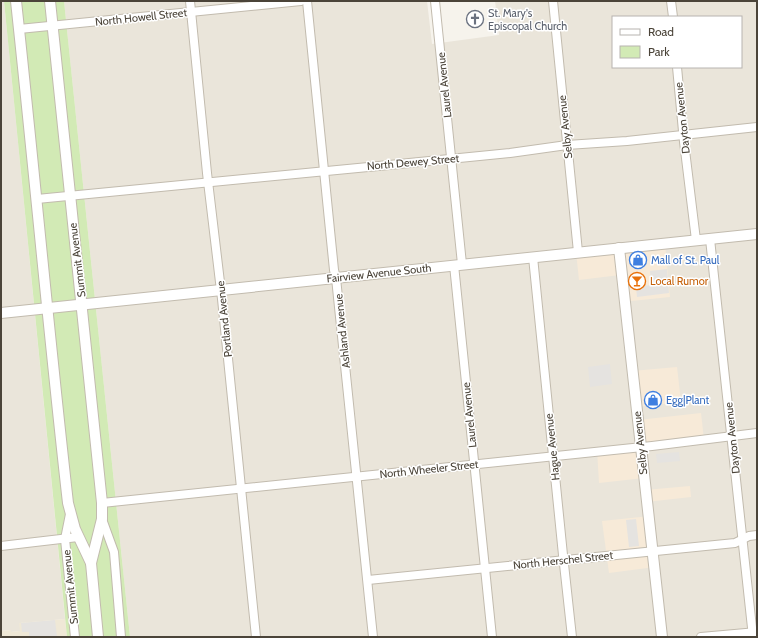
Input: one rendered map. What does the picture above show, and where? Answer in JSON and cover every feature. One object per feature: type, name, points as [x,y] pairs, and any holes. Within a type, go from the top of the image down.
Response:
[{"type":"street","name":"Summit Avenue","points":[[16,1],[67,496],[78,538],[91,563]]},
{"type":"street","name":"Summit Avenue","points":[[50,1],[102,503],[102,519],[91,563],[98,637]]},
{"type":"street","name":"Portland Avenue","points":[[190,1],[256,637]]},
{"type":"street","name":"North Howell Street","points":[[19,29],[301,1]]},
{"type":"street","name":"Ashland Avenue","points":[[307,1],[373,637]]},
{"type":"street","name":"Laurel Avenue","points":[[435,1],[451,159],[474,464],[492,637]]},
{"type":"street","name":"Selby Avenue","points":[[553,1],[578,252]]},
{"type":"street","points":[[671,1],[673,16]]},
{"type":"street","name":"Dayton Avenue","points":[[677,68],[683,135],[696,240]]},
{"type":"street","name":"North Dewey Street","points":[[37,199],[451,159],[567,145],[757,127]]},
{"type":"street","name":"Fairview Avenue South","points":[[1,313],[757,234]]},
{"type":"street","name":"Dayton Avenue","points":[[710,239],[754,634]]},
{"type":"street","name":"Selby Avenue","points":[[619,248],[662,637]]},
{"type":"street","name":"Hague Avenue","points":[[533,257],[572,637]]},
{"type":"street","name":"North Wheeler Street","points":[[102,503],[641,447],[757,433]]},
{"type":"street","name":"Summit Avenue","points":[[71,513],[65,539],[75,637]]},
{"type":"street","name":"Summit Avenue","points":[[102,519],[114,552],[121,637]]},
{"type":"street","name":"North Herschel Street","points":[[368,580],[735,543],[750,536],[757,535]]},
{"type":"street","points":[[1,546],[78,538]]},
{"type":"street","points":[[701,637],[754,634]]},
{"type":"shaded area","points":[[1,1],[4,1],[65,619],[20,623],[20,631],[11,632],[10,630],[1,631]]},
{"type":"shaded area","points":[[64,1],[427,1],[432,44],[499,35],[495,1],[757,1],[757,637],[130,637]]},
{"type":"shaded area","points":[[665,243],[670,297],[622,302],[620,275],[579,280],[576,252]]},
{"type":"shaded area","points":[[667,269],[669,293],[637,297],[636,287],[651,285],[650,271]]},
{"type":"shaded area","points":[[610,364],[612,384],[590,387],[588,367]]},
{"type":"shaded area","points":[[677,367],[681,402],[636,407],[632,371]]},
{"type":"shaded area","points":[[701,413],[704,439],[640,446],[638,420]]},
{"type":"shaded area","points":[[640,446],[644,478],[599,483],[597,450]]},
{"type":"shaded area","points":[[679,452],[680,461],[657,463],[656,454]]},
{"type":"shaded area","points":[[690,486],[691,497],[646,502],[645,490]]},
{"type":"shaded area","points":[[650,516],[655,567],[609,573],[602,521]]},
{"type":"shaded area","points":[[636,519],[639,546],[629,547],[626,520]]},
{"type":"shaded area","points":[[65,619],[67,637],[1,637],[1,631],[20,631],[19,623]]},
{"type":"shaded area","points":[[55,620],[57,637],[29,637],[29,632],[22,632],[21,623]]},
{"type":"green space","points":[[4,1],[64,1],[130,637],[67,637]]},
{"type":"place","name":"St. Mary's Episcopal Church","points":[[475,19]]},
{"type":"place","name":"Mall of St. Paul","points":[[638,260]]},
{"type":"place","name":"Local Rumor","points":[[637,281]]},
{"type":"place","name":"Egg|Plant","points":[[653,400]]}]
